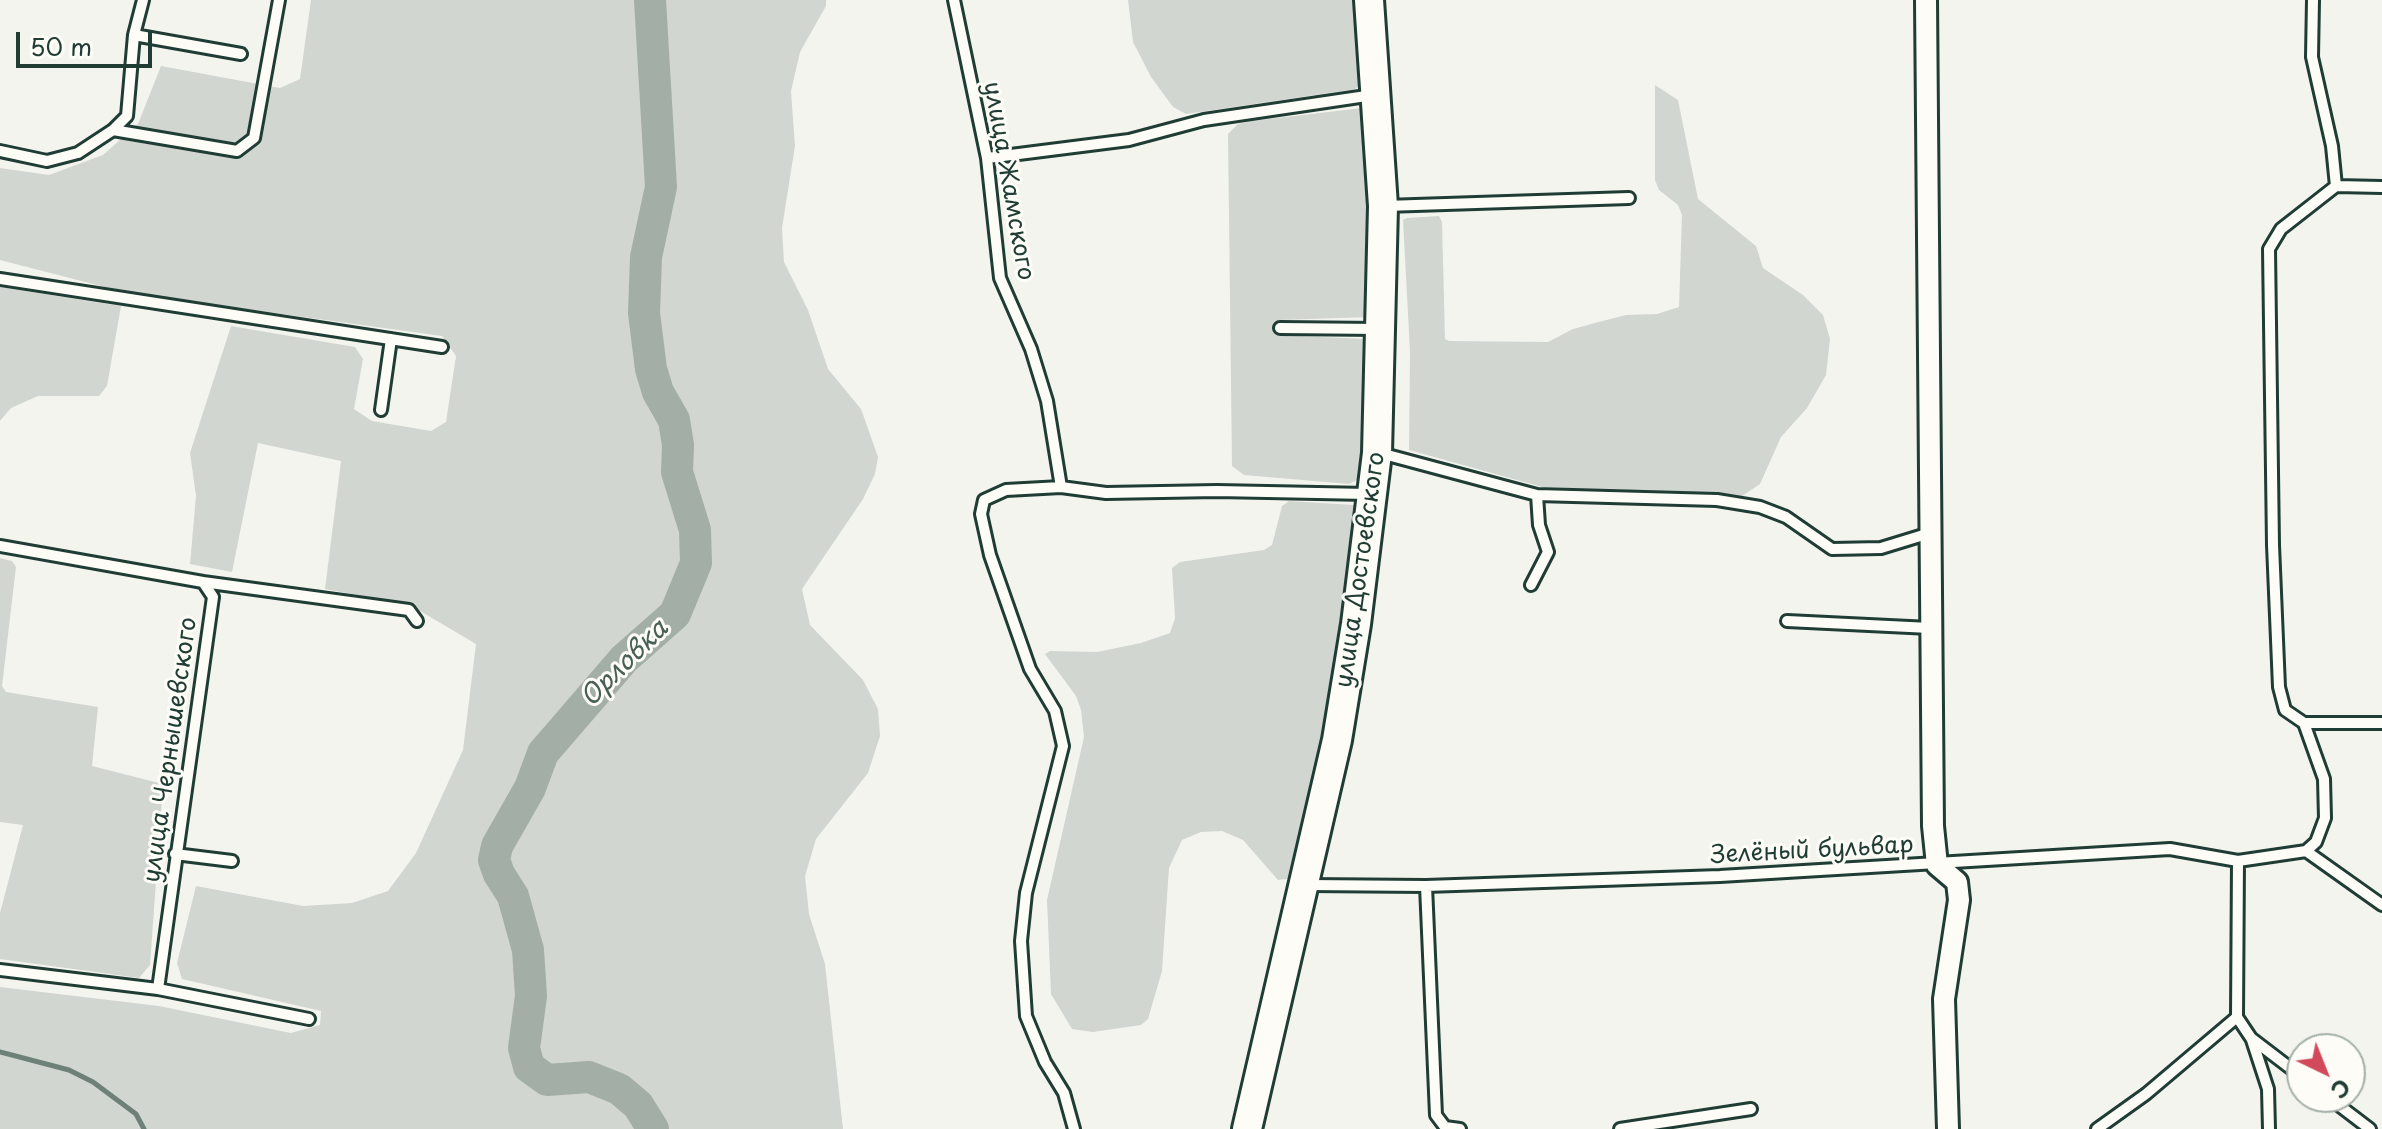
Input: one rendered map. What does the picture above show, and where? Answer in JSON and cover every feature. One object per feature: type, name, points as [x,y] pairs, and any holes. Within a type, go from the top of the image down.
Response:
[{"type":"main road","name":"улица Достоевского","points":[[1247,1129],[1337,740],[1356,624],[1377,453],[1383,206],[1373,95],[1369,0]]},
{"type":"street","points":[[1926,0],[1933,826],[1937,865],[1957,882],[1959,900],[1944,999],[1948,1129]]},
{"type":"lane","points":[[0,151],[47,161],[78,153],[113,130],[127,116],[134,35],[143,0]]},
{"type":"lane","points":[[113,130],[237,151],[254,138],[279,0]]},
{"type":"lane","name":"улица Жамского","points":[[954,0],[987,158],[1000,278],[1031,349],[1047,401],[1061,487]]},
{"type":"lane","points":[[2313,0],[2312,57],[2332,146],[2336,186]]},
{"type":"lane","points":[[134,35],[241,54]]},
{"type":"lane","points":[[987,158],[1129,140],[1204,120],[1373,95]]},
{"type":"lane","points":[[2382,187],[2336,186],[2281,229],[2269,249],[2272,530],[2279,687],[2285,710],[2304,723],[2382,723]]},
{"type":"lane","points":[[1383,206],[1629,198]]},
{"type":"lane","points":[[0,279],[442,347]]},
{"type":"lane","points":[[1280,328],[1382,329]]},
{"type":"lane","points":[[381,410],[391,339]]},
{"type":"lane","points":[[1377,453],[1537,495],[1717,500],[1760,507],[1786,517],[1832,549],[1881,548],[1930,533]]},
{"type":"lane","points":[[1074,1129],[1064,1093],[1045,1062],[1026,1016],[1021,941],[1026,893],[1063,746],[1055,711],[1030,669],[990,555],[981,514],[984,500],[1006,490],[1061,487],[1106,493],[1217,491],[1370,494]]},
{"type":"lane","points":[[1531,585],[1548,552],[1539,525],[1537,495]]},
{"type":"lane","points":[[0,546],[203,582],[409,610],[417,621]]},
{"type":"lane","name":"улица Чернышевского","points":[[158,989],[213,597],[203,582]]},
{"type":"lane","points":[[1787,621],[1930,628]]},
{"type":"lane","points":[[2304,723],[2324,779],[2325,818],[2316,842],[2306,851],[2382,905]]},
{"type":"lane","name":"Зелёный бульвар","points":[[1305,885],[1426,886],[1937,865],[2170,849],[2238,861],[2306,851]]},
{"type":"lane","points":[[175,854],[232,861]]},
{"type":"lane","points":[[2238,861],[2237,1017],[2251,1038],[2268,1089],[2269,1129]]},
{"type":"lane","points":[[1426,886],[1436,1115],[1445,1127],[1460,1129]]},
{"type":"lane","points":[[0,970],[158,989],[309,1019]]},
{"type":"lane","points":[[2097,1129],[2146,1094],[2237,1017]]},
{"type":"lane","points":[[2251,1038],[2286,1065]]},
{"type":"lane","points":[[1620,1129],[1751,1109]]},
{"type":"lane","points":[[2349,1113],[2370,1129]]},
{"type":"shaded area","points":[[311,0],[826,0],[826,6],[800,52],[791,91],[795,146],[782,228],[784,262],[808,310],[828,369],[861,409],[878,457],[875,474],[863,499],[802,589],[810,625],[863,680],[878,709],[880,736],[868,773],[816,839],[805,876],[809,914],[825,964],[843,1129],[0,1129],[0,987],[159,1006],[291,1033],[320,1025],[321,1011],[182,979],[177,963],[196,886],[303,906],[352,903],[388,891],[416,853],[463,750],[476,644],[410,605],[325,589],[341,461],[258,443],[232,572],[190,564],[196,496],[190,453],[231,326],[355,347],[363,359],[354,409],[372,421],[431,431],[446,422],[456,356],[442,336],[128,293],[0,260],[0,168],[49,175],[103,155],[138,124],[161,66],[280,88],[300,79]]},
{"type":"shaded area","points":[[1128,0],[1361,0],[1363,80],[1356,89],[1186,114],[1173,107],[1151,77],[1133,42]]},
{"type":"shaded area","points":[[1655,85],[1678,100],[1698,199],[1756,246],[1763,268],[1803,295],[1823,315],[1830,339],[1826,375],[1807,408],[1781,437],[1760,484],[1742,496],[1542,487],[1409,450],[1410,352],[1403,220],[1439,216],[1442,222],[1445,339],[1449,341],[1548,342],[1573,329],[1595,323],[1626,315],[1657,314],[1679,307],[1682,215],[1678,205],[1659,190],[1655,180]]},
{"type":"shaded area","points":[[1362,108],[1370,120],[1371,317],[1278,320],[1273,330],[1299,336],[1367,339],[1366,463],[1361,478],[1349,484],[1244,475],[1232,466],[1228,134],[1238,124],[1252,121]]},
{"type":"shaded area","points":[[0,287],[121,306],[107,386],[99,396],[38,396],[11,408],[0,421]]},
{"type":"shaded area","points":[[1289,501],[1354,505],[1360,522],[1321,757],[1295,878],[1278,880],[1243,840],[1222,831],[1201,832],[1182,840],[1169,868],[1162,971],[1148,1019],[1141,1025],[1093,1032],[1072,1029],[1051,994],[1047,900],[1084,737],[1076,696],[1045,654],[1050,651],[1097,652],[1170,633],[1175,618],[1172,568],[1180,562],[1264,550],[1272,545],[1282,506]]},
{"type":"shaded area","points":[[0,558],[12,561],[16,567],[2,686],[6,692],[98,707],[92,766],[163,784],[150,965],[139,978],[0,959],[0,913],[23,825],[0,822]]},
{"type":"waterway","name":"Орловка","points":[[650,0],[661,187],[646,257],[644,313],[651,369],[658,392],[674,420],[678,445],[677,472],[695,530],[696,563],[675,614],[624,659],[543,753],[530,788],[497,846],[494,860],[513,896],[528,950],[531,996],[524,1048],[529,1067],[547,1080],[589,1077],[619,1089],[638,1105],[653,1129]]},
{"type":"waterway","points":[[0,1052],[69,1070],[93,1082],[136,1114],[144,1129]]}]
